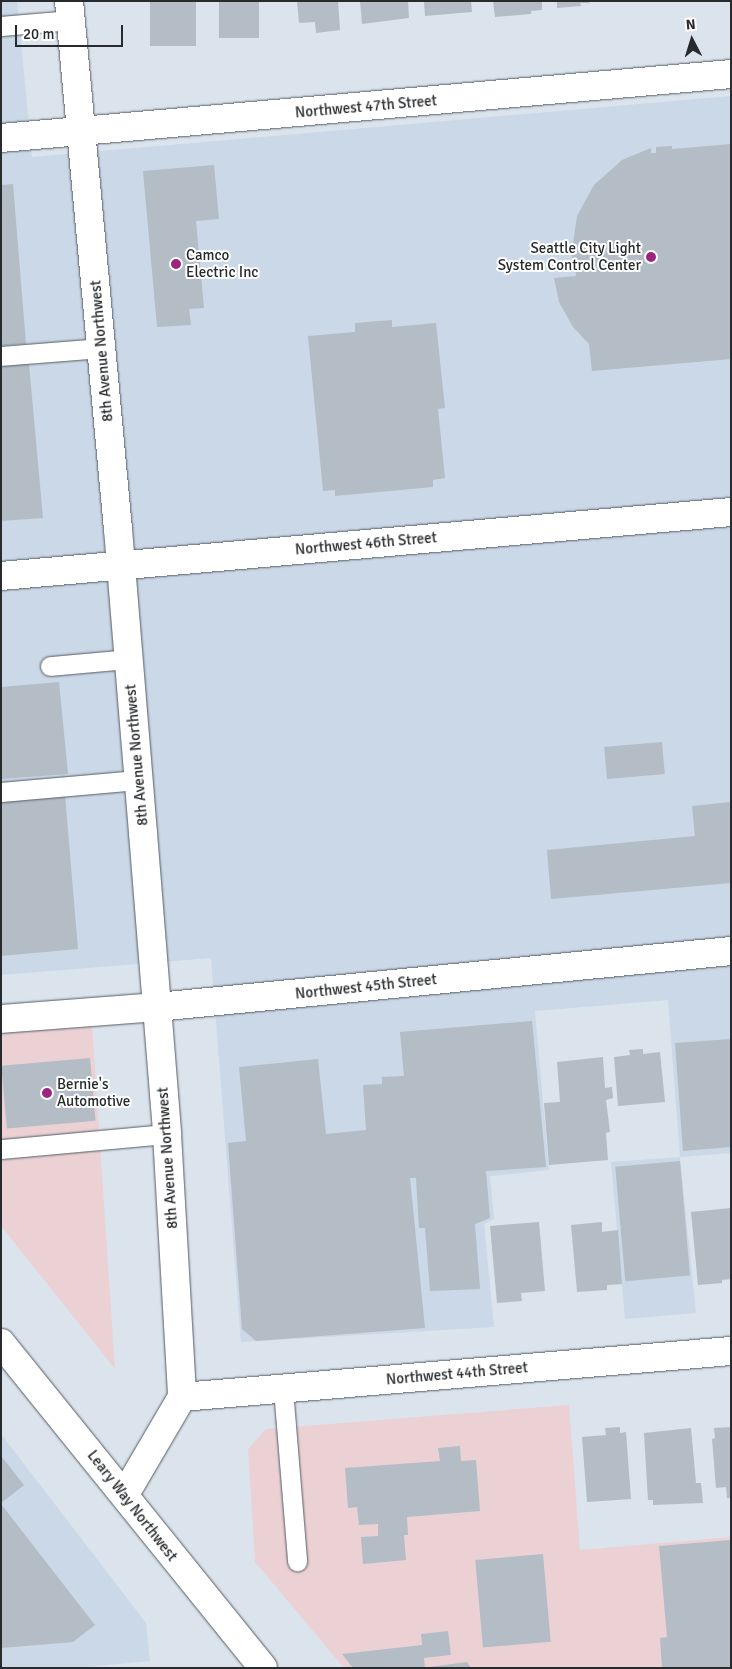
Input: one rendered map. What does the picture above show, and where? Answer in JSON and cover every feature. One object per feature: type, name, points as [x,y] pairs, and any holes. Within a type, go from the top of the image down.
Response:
[{"type":"street","name":"8th Avenue Northwest","points":[[70,11],[102,348],[139,780],[167,1134],[182,1396]]},
{"type":"street","name":"Northwest 47th Street","points":[[1,138],[731,74]]},
{"type":"street","name":"Northwest 46th Street","points":[[1,576],[731,512]]},
{"type":"street","name":"Northwest 45th Street","points":[[1,1019],[157,1006],[731,951]]},
{"type":"street","name":"Leary Way Northwest","points":[[1,1344],[125,1494],[156,1537],[263,1668]]},
{"type":"street","name":"Northwest 44th Street","points":[[182,1396],[731,1351]]},
{"type":"street","points":[[125,1494],[182,1396]]},
{"type":"lane","points":[[1,26],[70,11]]},
{"type":"lane","points":[[1,356],[102,348]]},
{"type":"lane","points":[[50,666],[129,659]]},
{"type":"lane","points":[[1,792],[139,780]]},
{"type":"lane","points":[[1,1148],[167,1134]]},
{"type":"lane","points":[[283,1389],[297,1561]]},
{"type":"shaded area","points":[[1,1],[17,1],[32,157],[731,96],[731,1153],[680,1157],[668,1000],[535,1011],[549,1170],[490,1176],[494,1219],[484,1224],[494,1327],[241,1342],[211,958],[1,975]]},
{"type":"shaded area","points":[[92,1025],[115,1369],[1,1226],[1,1033]]},
{"type":"shaded area","points":[[680,1157],[696,1313],[625,1319],[611,1162]]},
{"type":"shaded area","points":[[569,1405],[580,1550],[731,1537],[731,1668],[344,1668],[255,1562],[248,1449],[266,1429]]},
{"type":"shaded area","points":[[1,1434],[146,1623],[150,1661],[76,1668],[1,1668]]},
{"type":"building","points":[[150,1],[196,1],[196,46],[150,46]]},
{"type":"building","points":[[219,1],[259,1],[259,38],[219,38]]},
{"type":"building","points":[[297,1],[338,1],[340,30],[316,33],[315,22],[299,23]]},
{"type":"building","points":[[360,1],[408,1],[409,18],[362,24]]},
{"type":"building","points":[[424,1],[471,1],[472,12],[425,16]]},
{"type":"building","points":[[493,1],[542,1],[542,10],[531,11],[531,14],[495,17]]},
{"type":"building","points":[[557,1],[589,1],[589,3],[580,3],[581,6],[557,8]]},
{"type":"building","name":"Seattle City Light System Control Center","points":[[731,144],[731,359],[592,371],[589,344],[573,327],[559,302],[554,278],[576,276],[575,266],[572,266],[572,248],[577,247],[577,244],[573,244],[577,216],[594,185],[622,160],[651,148],[651,153],[656,153],[656,147],[672,146],[672,149]]},
{"type":"building","name":"Camco Electric Inc","points":[[214,165],[219,219],[196,221],[204,308],[189,309],[191,325],[157,327],[143,171]]},
{"type":"building","points":[[13,184],[26,344],[1,346],[1,185]]},
{"type":"building","points":[[392,320],[392,327],[436,323],[445,408],[438,409],[445,478],[433,480],[433,487],[335,496],[335,490],[323,491],[308,336],[355,332],[355,323]]},
{"type":"building","points":[[29,364],[43,518],[1,521],[1,366]]},
{"type":"building","points":[[59,682],[68,774],[1,779],[1,687]]},
{"type":"building","points":[[662,742],[665,774],[607,779],[604,747]]},
{"type":"building","points":[[65,795],[78,949],[1,956],[1,801]]},
{"type":"building","points":[[731,802],[731,883],[551,899],[547,850],[695,836],[692,806]]},
{"type":"building","points":[[532,1021],[546,1167],[486,1171],[490,1218],[475,1224],[480,1289],[430,1291],[425,1228],[419,1228],[416,1178],[410,1178],[425,1328],[256,1341],[242,1329],[228,1143],[246,1141],[239,1067],[318,1059],[326,1134],[366,1130],[363,1085],[382,1084],[382,1077],[404,1076],[400,1032]]},
{"type":"building","points":[[731,1039],[731,1147],[683,1151],[675,1043]]},
{"type":"building","points":[[643,1049],[643,1054],[660,1052],[665,1102],[618,1106],[614,1057],[630,1055],[629,1050]]},
{"type":"building","points":[[603,1057],[605,1088],[612,1087],[613,1098],[606,1100],[610,1132],[606,1133],[608,1160],[549,1165],[544,1103],[560,1102],[557,1062]]},
{"type":"building","name":"Bernie's Automotive","points":[[90,1058],[95,1121],[7,1129],[1,1066]]},
{"type":"building","points":[[680,1161],[690,1276],[625,1281],[615,1167]]},
{"type":"building","points":[[731,1208],[731,1279],[722,1280],[722,1283],[698,1285],[691,1212]]},
{"type":"building","points":[[539,1222],[545,1291],[521,1293],[522,1301],[497,1303],[490,1226]]},
{"type":"building","points":[[602,1222],[602,1232],[618,1230],[622,1284],[607,1285],[607,1290],[577,1292],[571,1225]]},
{"type":"building","points":[[620,1427],[620,1433],[626,1432],[631,1499],[587,1502],[582,1437],[606,1435],[605,1428]]},
{"type":"building","points":[[731,1427],[731,1498],[727,1498],[726,1487],[716,1488],[712,1439],[715,1438],[714,1428]]},
{"type":"building","points":[[691,1428],[696,1483],[701,1483],[703,1503],[653,1505],[653,1500],[648,1500],[644,1433]]},
{"type":"building","points":[[460,1446],[461,1461],[476,1460],[480,1511],[407,1517],[408,1535],[404,1535],[406,1560],[363,1564],[361,1537],[378,1536],[378,1524],[359,1525],[357,1507],[348,1508],[345,1468],[440,1461],[438,1448]]},
{"type":"building","points":[[1,1456],[24,1485],[1,1503]]},
{"type":"building","points":[[1,1504],[95,1625],[73,1642],[1,1648]]},
{"type":"building","points":[[731,1540],[731,1668],[662,1668],[660,1638],[667,1637],[659,1546]]},
{"type":"building","points":[[543,1554],[551,1642],[483,1648],[475,1560]]},
{"type":"building","points":[[448,1631],[451,1655],[424,1658],[425,1668],[353,1668],[342,1654],[422,1645],[421,1634]]},
{"type":"building","points":[[467,1662],[471,1668],[430,1668],[430,1667]]},
{"type":"place","name":"Seattle City Light System Control Center","points":[[651,257]]},
{"type":"place","name":"Camco Electric Inc","points":[[176,264]]},
{"type":"place","name":"Bernie's Automotive","points":[[47,1093]]}]
